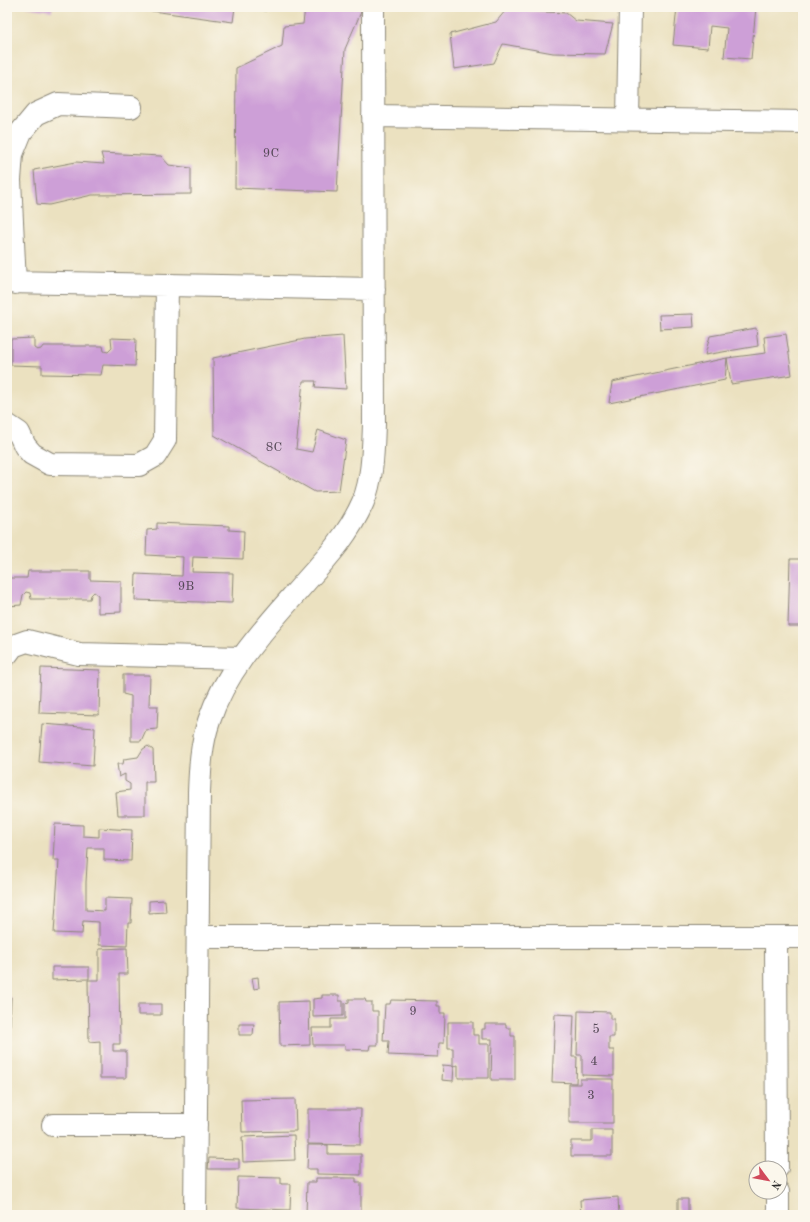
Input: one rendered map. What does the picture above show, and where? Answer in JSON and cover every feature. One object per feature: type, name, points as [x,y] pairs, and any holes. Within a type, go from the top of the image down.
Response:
[{"type":"street","points":[[195,1215],[201,756],[208,721],[222,688],[241,658],[345,535],[363,501],[371,466],[374,424],[373,7]]},
{"type":"street","points":[[628,119],[630,7]]},
{"type":"street","points":[[131,107],[58,104],[36,114],[20,132],[12,154],[10,180],[11,282],[374,289]]},
{"type":"street","points":[[373,116],[803,122]]},
{"type":"street","points":[[7,425],[19,433],[25,446],[32,454],[50,464],[139,465],[155,456],[164,440],[167,285]]},
{"type":"street","points":[[7,654],[13,646],[27,641],[80,654],[241,658]]},
{"type":"street","points":[[198,937],[803,936]]},
{"type":"street","points":[[776,937],[777,1160]]},
{"type":"street","points":[[53,1125],[196,1125]]},
{"type":"street","points":[[778,1200],[778,1215]]},
{"type":"building","points":[[25,7],[52,7],[52,11]]},
{"type":"building","points":[[123,7],[235,7],[233,22]]},
{"type":"building","points":[[242,7],[266,7],[266,11]]},
{"type":"building","points":[[305,7],[360,7],[361,12],[345,49],[337,192],[235,188],[236,68],[282,46],[284,26],[303,24]]},
{"type":"building","points":[[677,7],[756,7],[751,59],[724,57],[727,28],[710,26],[708,48],[673,45]]},
{"type":"building","points":[[506,10],[566,13],[576,21],[613,24],[605,54],[553,53],[503,44],[494,63],[454,69],[450,34],[496,22]]},
{"type":"building","points":[[101,153],[161,156],[169,165],[191,168],[191,194],[92,195],[49,205],[37,204],[34,170],[76,162],[104,164]]},
{"type":"building","points":[[693,314],[694,327],[660,329],[659,315]]},
{"type":"building","points":[[756,328],[758,346],[705,355],[710,336]]},
{"type":"building","points":[[786,334],[792,375],[731,384],[727,358],[766,353],[764,337]]},
{"type":"building","points":[[343,336],[346,389],[315,387],[316,381],[303,381],[296,449],[312,452],[318,430],[346,440],[339,491],[315,492],[214,435],[213,358],[305,339]]},
{"type":"building","points":[[34,338],[34,348],[37,350],[41,349],[43,346],[103,346],[104,351],[108,352],[112,348],[111,338],[136,339],[135,366],[103,365],[101,375],[42,374],[42,366],[11,365],[11,339]]},
{"type":"building","points":[[727,358],[725,380],[609,403],[612,382]]},
{"type":"building","points":[[157,523],[229,526],[229,530],[244,531],[243,559],[193,557],[192,572],[233,573],[232,603],[135,600],[136,574],[182,576],[183,557],[146,555],[147,530],[157,529]]},
{"type":"building","points":[[790,559],[803,559],[803,626],[788,626]]},
{"type":"building","points":[[28,571],[90,571],[90,580],[121,581],[121,612],[98,613],[98,595],[94,592],[90,599],[31,599],[30,593],[26,592],[23,595],[21,605],[7,606],[7,578],[27,578]]},
{"type":"building","points":[[41,668],[100,670],[99,715],[39,713]]},
{"type":"building","points":[[123,675],[150,675],[149,706],[158,706],[157,729],[146,730],[141,741],[131,741],[131,696],[123,694]]},
{"type":"building","points":[[42,724],[95,728],[93,766],[39,762]]},
{"type":"building","points":[[148,746],[153,750],[154,782],[145,782],[145,815],[118,815],[116,792],[130,790],[130,784],[125,781],[125,774],[119,777],[117,764],[123,764],[124,759],[138,757],[143,749]]},
{"type":"building","points":[[55,824],[83,825],[83,836],[99,837],[99,828],[132,830],[131,861],[104,860],[104,848],[88,848],[86,882],[86,910],[105,911],[105,898],[132,899],[131,923],[128,923],[127,946],[99,945],[99,922],[83,921],[82,934],[54,933],[59,860],[53,860]]},
{"type":"building","points":[[165,900],[166,912],[149,913],[149,901]]},
{"type":"building","points":[[127,948],[128,974],[119,974],[120,1044],[113,1044],[113,1051],[126,1051],[126,1078],[100,1078],[100,1041],[89,1042],[88,980],[99,980],[99,949]]},
{"type":"building","points":[[52,967],[89,967],[89,979],[52,980]]},
{"type":"building","points":[[258,977],[259,988],[254,989],[252,978]]},
{"type":"building","points":[[322,995],[339,995],[339,1001],[343,1001],[343,1016],[313,1017],[313,999],[322,998]]},
{"type":"building","points":[[7,997],[11,997],[10,1025],[7,1025]]},
{"type":"building","points":[[349,999],[365,999],[366,1002],[372,1002],[372,1011],[378,1011],[378,1045],[370,1045],[369,1050],[345,1049],[345,1045],[313,1045],[312,1028],[331,1028],[331,1019],[345,1019],[345,1003],[349,1002]]},
{"type":"building","points":[[391,1000],[437,1001],[437,1006],[440,1006],[440,1013],[445,1013],[444,1043],[439,1043],[438,1057],[388,1055],[389,1041],[383,1041],[385,1004],[390,1004]]},
{"type":"building","points":[[309,1001],[310,1045],[280,1046],[279,1002]]},
{"type":"building","points":[[138,1004],[161,1004],[161,1015],[138,1015]]},
{"type":"building","points":[[578,1011],[610,1012],[610,1019],[614,1019],[614,1037],[609,1037],[609,1050],[614,1050],[614,1076],[582,1075],[582,1055],[577,1055]]},
{"type":"building","points":[[555,1014],[574,1015],[572,1057],[577,1057],[576,1083],[552,1082]]},
{"type":"building","points":[[448,1022],[473,1022],[473,1035],[479,1035],[479,1044],[489,1044],[489,1078],[458,1078],[458,1065],[453,1066],[453,1048],[448,1048]]},
{"type":"building","points":[[239,1024],[254,1024],[253,1035],[239,1035]]},
{"type":"building","points":[[485,1024],[506,1024],[506,1028],[511,1028],[511,1036],[515,1036],[515,1080],[491,1080],[492,1039],[482,1039],[482,1029],[485,1029]]},
{"type":"building","points":[[443,1065],[454,1066],[453,1081],[442,1080]]},
{"type":"building","points":[[580,1079],[613,1079],[613,1123],[569,1123],[569,1084],[580,1084]]},
{"type":"building","points":[[295,1099],[296,1131],[242,1132],[241,1100]]},
{"type":"building","points":[[308,1109],[361,1109],[360,1145],[308,1144]]},
{"type":"building","points":[[592,1130],[612,1130],[612,1156],[571,1156],[571,1141],[592,1141]]},
{"type":"building","points":[[294,1135],[295,1160],[243,1162],[242,1137]]},
{"type":"building","points":[[308,1145],[328,1145],[328,1154],[361,1154],[361,1175],[317,1174],[317,1169],[307,1169]]},
{"type":"building","points":[[209,1158],[239,1159],[239,1169],[208,1169]]},
{"type":"building","points":[[238,1177],[281,1178],[281,1184],[291,1184],[290,1210],[237,1208]]},
{"type":"building","points":[[316,1178],[356,1178],[356,1182],[361,1182],[361,1215],[306,1215],[307,1182],[316,1182]]},
{"type":"building","points":[[618,1197],[619,1215],[581,1215],[580,1200]]},
{"type":"building","points":[[678,1199],[688,1199],[688,1215],[678,1215]]}]
